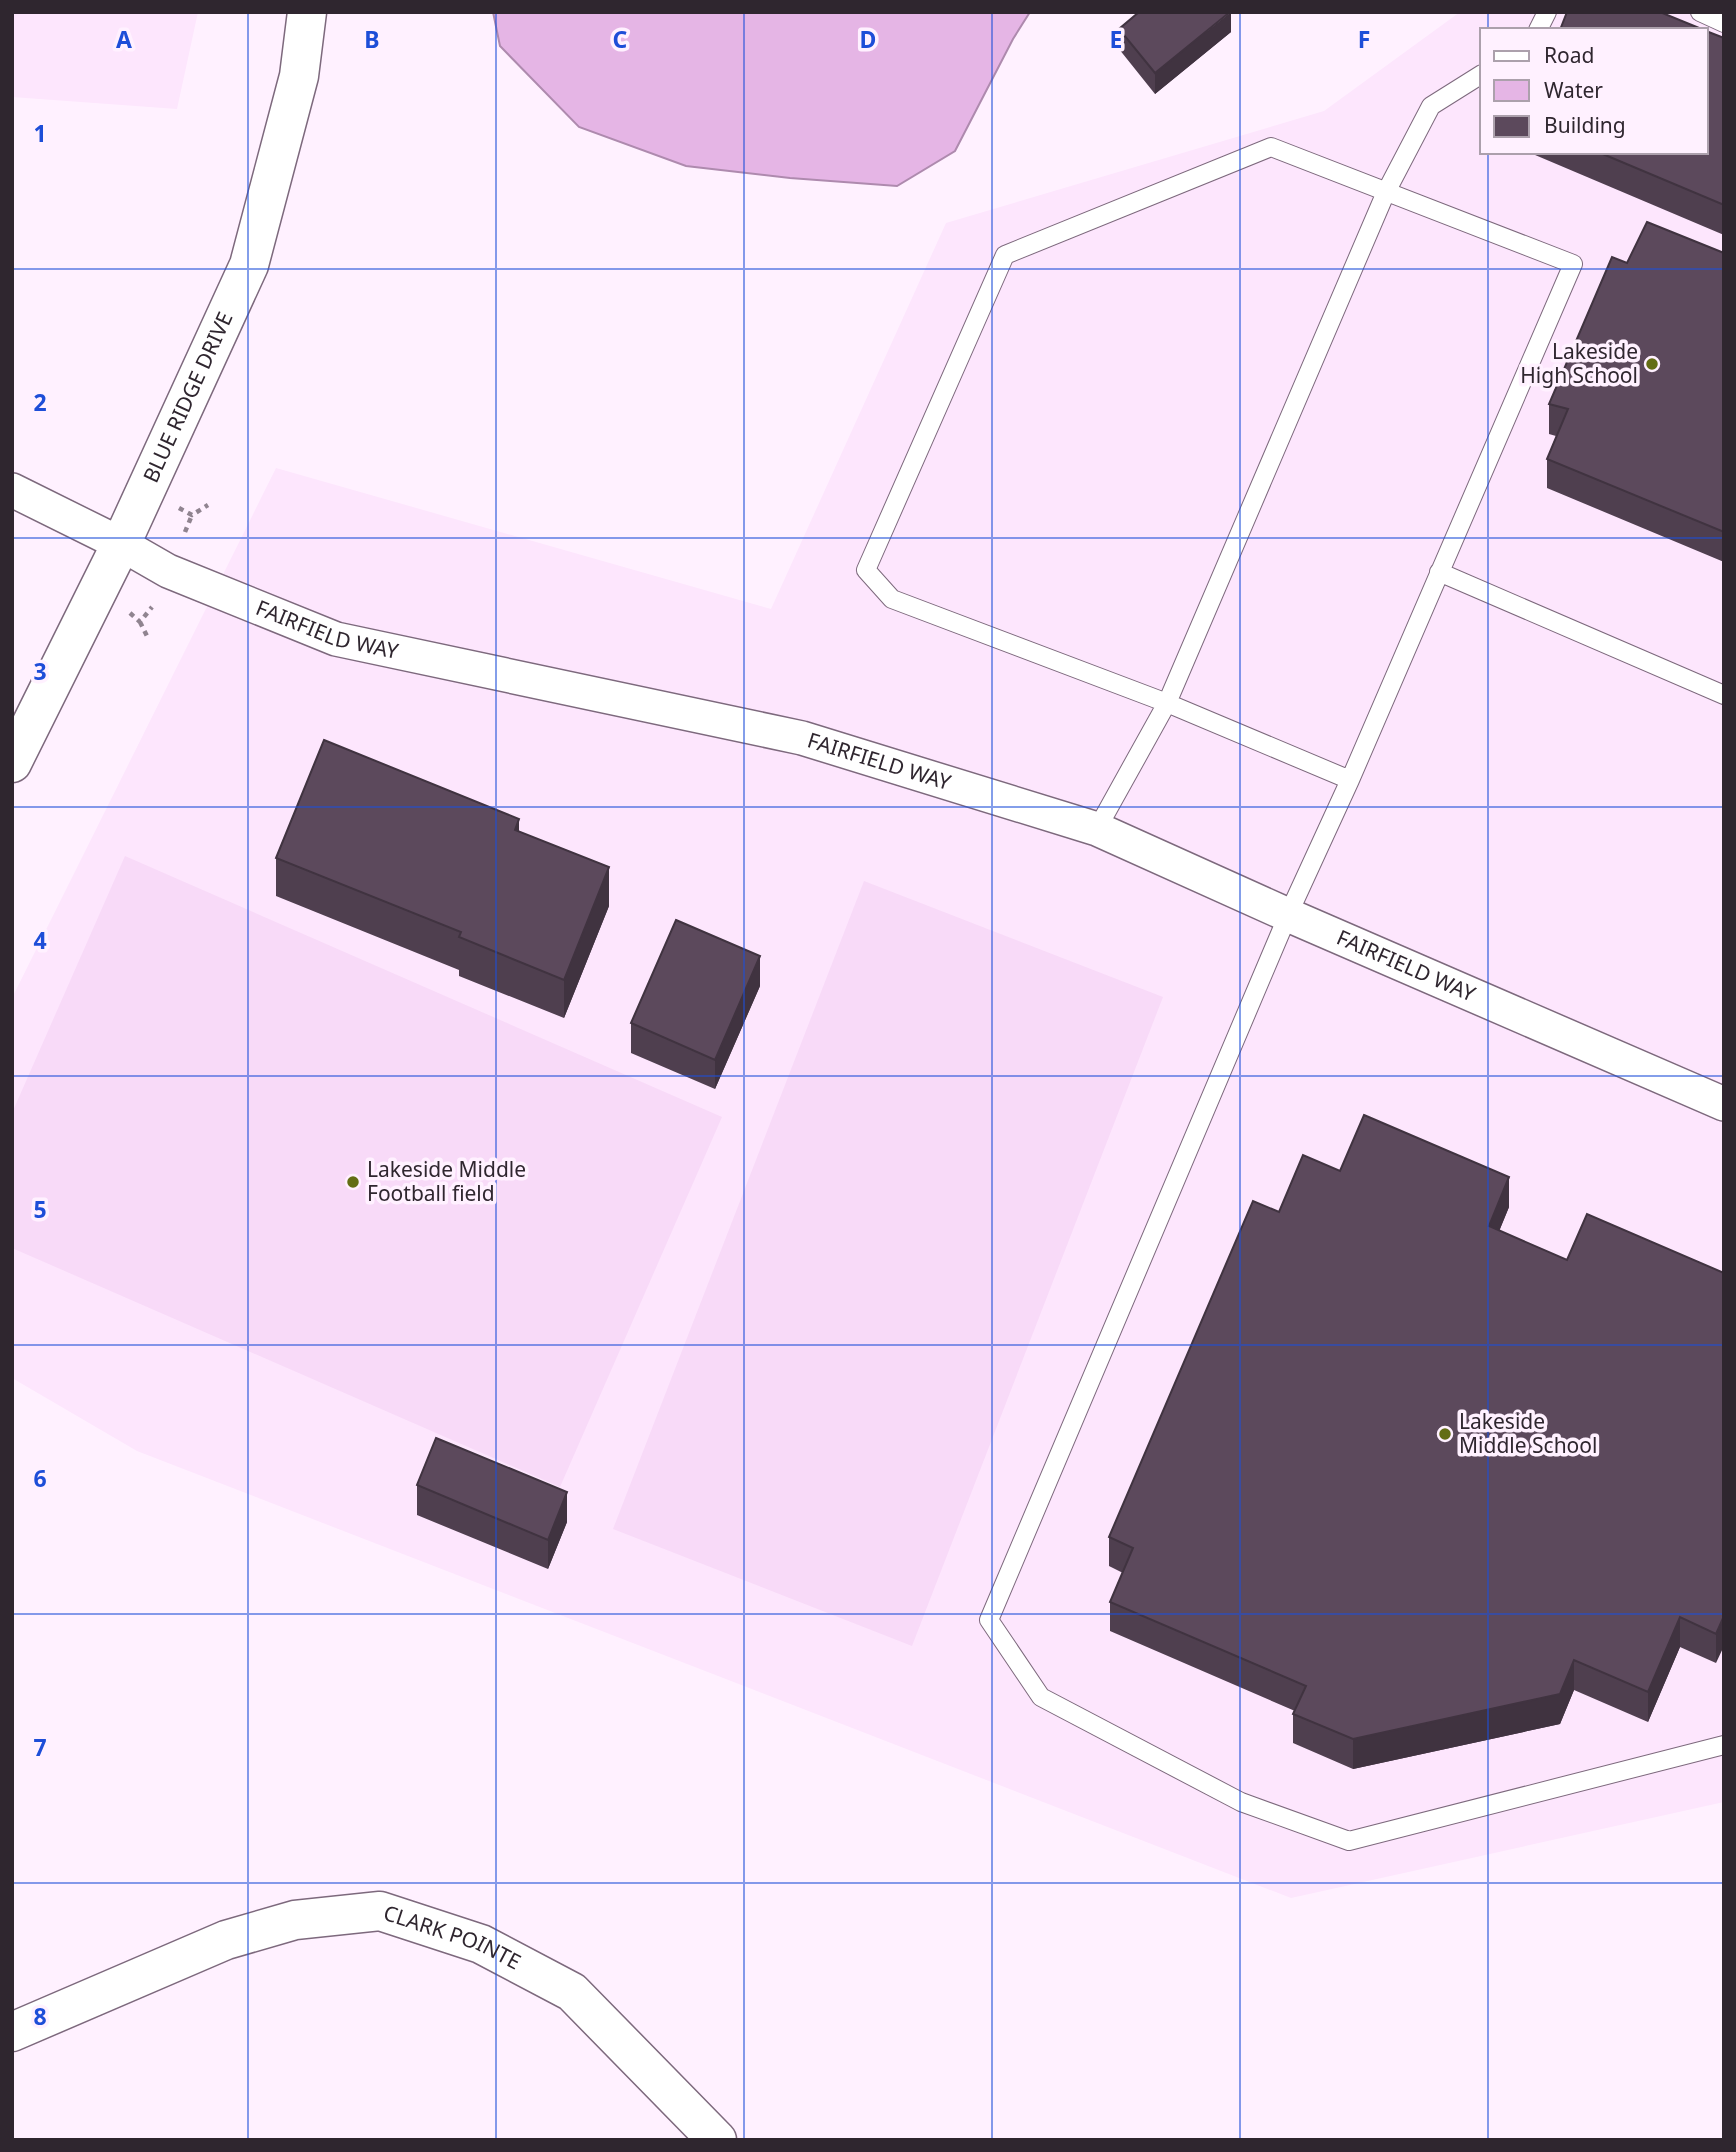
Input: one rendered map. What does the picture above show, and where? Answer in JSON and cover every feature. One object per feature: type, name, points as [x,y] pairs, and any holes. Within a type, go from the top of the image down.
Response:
[{"type":"street","name":"BLUE RIDGE DRIVE","points":[[12,763],[121,544],[249,265],[299,76],[307,12]]},
{"type":"street","name":"FAIRFIELD WAY","points":[[12,490],[121,544],[168,571],[336,639],[802,738],[1097,829],[1724,1104]]},
{"type":"street","name":"CLARK POINTE","points":[[12,2032],[226,1940],[295,1920],[380,1911],[481,1944],[572,1992],[717,2140]]},
{"type":"lane","points":[[1539,28],[1547,12]]},
{"type":"lane","points":[[1700,12],[1724,23]]},
{"type":"lane","points":[[1097,829],[1167,703],[1386,191],[1431,106],[1480,75]]},
{"type":"lane","points":[[1350,780],[1167,703],[892,598],[866,570],[1006,255],[1271,147],[1573,264],[1350,780],[1288,915],[989,1620],[1041,1697],[1241,1801],[1349,1841],[1724,1745]]},
{"type":"lane","points":[[1439,572],[1724,695]]},
{"type":"path","points":[[186,532],[191,515],[208,505]]},
{"type":"path","points":[[175,506],[191,515]]},
{"type":"path","points":[[140,622],[152,607]]},
{"type":"path","points":[[124,608],[140,622],[147,636]]},
{"type":"shaded area","points":[[12,12],[198,12],[177,109],[12,97]]},
{"type":"shaded area","points":[[1460,12],[1724,12],[1724,1802],[1291,1898],[137,1451],[12,1378],[12,998],[276,468],[771,609],[946,223],[1324,111]]},
{"type":"shaded area","name":"Lakeside Middle Football field","points":[[125,856],[722,1117],[560,1487],[12,1248],[12,1113]]},
{"type":"shaded area","points":[[864,881],[1163,997],[912,1646],[613,1529]]},
{"type":"water","points":[[493,12],[1030,12],[1013,39],[955,151],[897,186],[790,178],[686,166],[579,127],[500,46]]},
{"type":"building","points":[[1139,12],[1230,12],[1155,73],[1119,29]]},
{"type":"building","points":[[1567,12],[1660,12],[1699,28],[1561,28]]},
{"type":"building","points":[[1708,32],[1724,38],[1724,205],[1603,154],[1708,154]]},
{"type":"building","name":"Lakeside High School","points":[[1647,222],[1724,253],[1724,532],[1547,459],[1568,409],[1549,404],[1612,257],[1627,263]]},
{"type":"building","points":[[324,740],[519,819],[515,830],[609,867],[564,980],[459,937],[461,932],[276,858]]},
{"type":"building","points":[[676,920],[760,956],[715,1060],[631,1023]]},
{"type":"building","name":"Lakeside Middle School","points":[[1364,1115],[1509,1177],[1489,1226],[1567,1260],[1587,1214],[1724,1273],[1724,1616],[1716,1634],[1680,1617],[1648,1692],[1574,1660],[1560,1694],[1353,1739],[1293,1714],[1306,1686],[1110,1602],[1133,1548],[1109,1537],[1253,1201],[1279,1212],[1303,1155],[1340,1171]]},
{"type":"building","points":[[436,1438],[567,1492],[548,1540],[417,1485]]},
{"type":"place","name":"Lakeside High School","points":[[1652,364]]},
{"type":"place","name":"Lakeside Middle Football field","points":[[353,1182]]},
{"type":"place","name":"Lakeside Middle School","points":[[1445,1434]]}]
